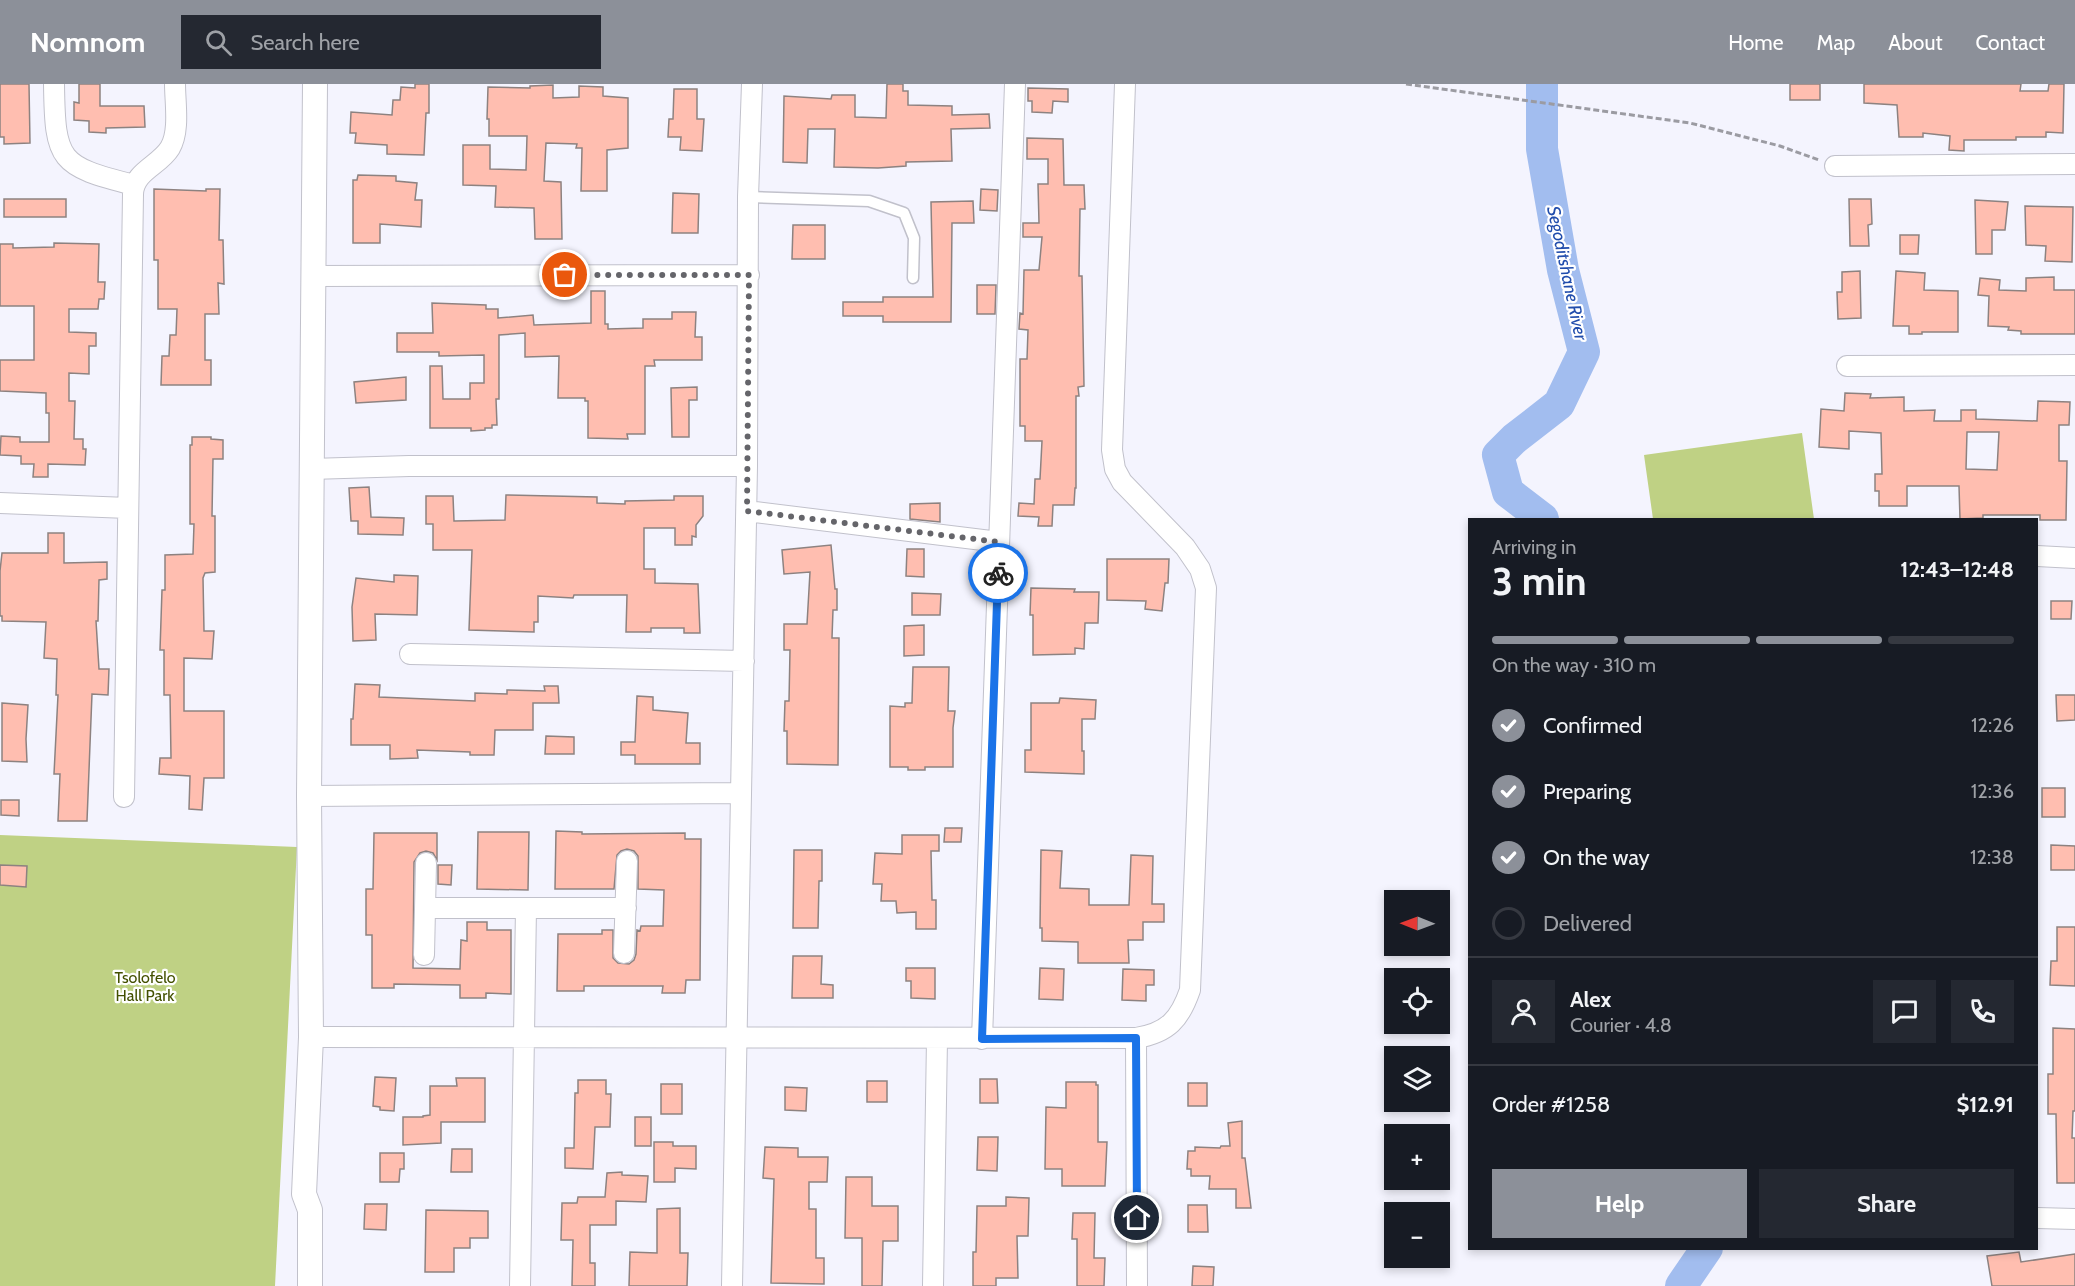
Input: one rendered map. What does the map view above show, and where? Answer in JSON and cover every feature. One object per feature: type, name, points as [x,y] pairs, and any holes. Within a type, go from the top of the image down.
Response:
[{"type":"street","points":[[54,84],[56,134],[61,150],[68,160],[91,174],[134,185]]},
{"type":"street","points":[[124,797],[134,185],[139,176],[169,150],[173,142],[176,84]]},
{"type":"street","points":[[294,1286],[296,1213],[304,1194],[311,1037],[309,796],[315,84]]},
{"type":"street","points":[[732,1286],[747,511],[748,197],[752,84]]},
{"type":"street","points":[[982,1039],[1016,84]]},
{"type":"street","points":[[311,1037],[1136,1038],[1149,1036],[1176,1021],[1185,1006],[1190,990],[1206,588],[1200,568],[1185,547],[1122,482],[1115,470],[1112,450],[1125,84]]},
{"type":"street","points":[[1835,166],[2075,164]]},
{"type":"street","points":[[312,276],[749,275]]},
{"type":"street","points":[[1846,366],[2075,365]]},
{"type":"street","points":[[311,469],[409,466],[747,466]]},
{"type":"street","points":[[0,503],[128,508]]},
{"type":"street","points":[[747,511],[999,542]]},
{"type":"street","points":[[2038,556],[2075,558]]},
{"type":"street","points":[[411,654],[744,661]]},
{"type":"street","points":[[309,796],[741,793]]},
{"type":"street","points":[[624,953],[627,861]]},
{"type":"street","points":[[424,955],[426,863]]},
{"type":"street","points":[[426,908],[626,908]]},
{"type":"street","points":[[520,1286],[526,908]]},
{"type":"street","points":[[1136,1038],[1137,1286]]},
{"type":"street","points":[[933,1286],[937,1039]]},
{"type":"street","points":[[304,1194],[310,1210],[310,1286]]},
{"type":"street","points":[[2038,1218],[2075,1219]]},
{"type":"lane","points":[[748,197],[869,201],[904,213],[914,238],[913,278]]},
{"type":"path","points":[[1406,84],[1690,123],[1780,146],[1835,166]]},
{"type":"green space","points":[[1802,433],[1814,518],[1653,518],[1644,455]]},
{"type":"green space","name":"Tsolofelo Hall Park","points":[[0,835],[297,847],[275,1286],[0,1286]]},
{"type":"building","points":[[0,84],[29,84],[30,143],[4,144],[4,137],[0,137]]},
{"type":"building","points":[[79,84],[100,84],[100,106],[144,106],[145,127],[106,128],[106,133],[89,132],[89,121],[74,120],[74,102],[79,103]]},
{"type":"building","points":[[415,84],[429,84],[429,113],[426,113],[424,155],[387,154],[387,145],[355,143],[356,133],[350,133],[351,112],[392,115],[393,100],[400,100],[401,87],[415,88]]},
{"type":"building","points":[[887,84],[903,84],[903,91],[908,91],[908,105],[952,106],[952,115],[989,114],[990,128],[951,129],[952,161],[906,162],[906,166],[878,168],[834,167],[835,129],[808,129],[807,163],[783,162],[784,96],[831,99],[832,95],[855,95],[855,117],[886,118]]},
{"type":"building","points":[[1790,84],[1820,84],[1820,100],[1790,100]]},
{"type":"building","points":[[1864,84],[2021,84],[2020,91],[2048,91],[2049,84],[2064,84],[2063,133],[2046,132],[2046,137],[2016,137],[2016,140],[1964,140],[1964,151],[1949,150],[1950,136],[1923,133],[1923,137],[1899,137],[1897,105],[1864,103]]},
{"type":"building","points":[[553,85],[553,98],[579,97],[579,86],[603,87],[603,96],[628,98],[628,148],[607,150],[607,191],[581,191],[582,148],[576,148],[577,144],[546,143],[544,181],[561,182],[562,239],[535,239],[534,208],[495,207],[496,186],[463,185],[463,145],[490,145],[490,169],[526,170],[527,136],[489,136],[488,87],[530,88],[530,86]]},
{"type":"building","points":[[1028,88],[1068,89],[1068,102],[1053,101],[1052,113],[1032,112],[1032,101],[1028,101]]},
{"type":"building","points":[[674,89],[697,89],[697,119],[704,119],[702,151],[680,150],[681,137],[668,137],[669,119],[673,119]]},
{"type":"building","points":[[1027,138],[1063,139],[1064,185],[1084,185],[1085,209],[1080,209],[1079,276],[1082,276],[1084,386],[1078,387],[1079,396],[1076,396],[1076,488],[1074,505],[1053,505],[1052,526],[1038,526],[1039,517],[1018,516],[1019,503],[1034,504],[1035,479],[1040,479],[1042,441],[1025,441],[1025,426],[1020,426],[1020,359],[1027,359],[1028,330],[1019,329],[1020,313],[1023,314],[1024,270],[1039,270],[1042,237],[1023,237],[1023,223],[1039,223],[1038,184],[1048,184],[1048,159],[1027,159]]},
{"type":"building","points":[[358,175],[396,176],[396,181],[417,183],[415,200],[422,200],[421,227],[380,224],[380,243],[353,243],[353,180],[357,180]]},
{"type":"building","points":[[154,189],[206,191],[206,189],[220,189],[219,240],[223,240],[224,284],[218,283],[219,314],[205,314],[205,360],[211,360],[211,385],[161,385],[162,356],[169,356],[170,335],[176,335],[177,309],[158,309],[158,260],[154,260]]},
{"type":"building","points":[[981,189],[998,190],[997,211],[980,210]]},
{"type":"building","points":[[673,193],[699,194],[698,233],[672,233]]},
{"type":"building","points":[[4,199],[66,199],[66,217],[4,217]]},
{"type":"building","points":[[1849,199],[1871,199],[1872,224],[1868,225],[1869,246],[1850,246]]},
{"type":"building","points":[[1975,200],[2008,202],[2005,230],[1992,230],[1992,254],[1976,254]]},
{"type":"building","points":[[973,201],[974,223],[952,223],[951,322],[883,322],[883,316],[843,316],[843,302],[883,302],[883,297],[933,297],[931,202]]},
{"type":"building","points":[[2025,206],[2073,207],[2072,262],[2045,261],[2046,246],[2026,245]]},
{"type":"building","points":[[793,225],[825,225],[825,259],[792,259]]},
{"type":"building","points":[[1900,235],[1919,235],[1918,254],[1900,254]]},
{"type":"building","points":[[54,243],[99,244],[98,282],[105,282],[104,299],[99,299],[98,309],[69,309],[69,332],[96,333],[96,346],[89,346],[89,374],[69,373],[69,401],[75,401],[74,439],[83,439],[83,449],[86,449],[85,465],[48,464],[48,477],[33,477],[34,464],[21,464],[21,456],[0,455],[1,436],[20,437],[20,442],[49,442],[49,413],[46,413],[46,393],[0,391],[0,360],[34,360],[34,306],[0,306],[0,244],[13,244],[13,248],[54,247]]},
{"type":"building","points":[[1860,271],[1861,318],[1838,319],[1837,292],[1842,292],[1842,272]]},
{"type":"building","points":[[1896,271],[1925,273],[1924,290],[1958,291],[1958,332],[1909,334],[1909,326],[1893,326]]},
{"type":"building","points":[[2054,277],[2054,290],[2075,290],[2075,334],[2021,334],[2021,331],[2008,330],[2009,327],[1988,326],[1989,296],[1978,295],[1980,278],[2000,280],[1999,290],[2026,291],[2026,278]]},
{"type":"building","points":[[977,285],[996,285],[995,314],[977,314]]},
{"type":"building","points":[[591,291],[605,291],[605,324],[608,324],[608,329],[643,328],[643,319],[672,319],[672,312],[696,312],[695,337],[702,337],[702,360],[654,360],[655,366],[645,366],[645,434],[627,434],[628,439],[588,438],[588,401],[585,401],[585,398],[558,398],[559,356],[525,357],[525,333],[499,335],[497,425],[492,425],[492,428],[485,428],[485,430],[471,431],[471,428],[430,428],[430,366],[442,366],[443,399],[470,399],[470,383],[484,383],[484,355],[439,356],[439,352],[397,352],[397,333],[433,333],[432,303],[486,305],[486,309],[498,309],[498,318],[533,315],[534,325],[591,323]]},
{"type":"building","points":[[406,377],[406,400],[356,403],[354,382]]},
{"type":"building","points":[[697,387],[697,400],[689,400],[689,437],[672,437],[671,388]]},
{"type":"building","points":[[1845,393],[1871,394],[1870,398],[1904,397],[1904,411],[1935,410],[1934,421],[1961,421],[1961,410],[1976,410],[1976,419],[2037,421],[2038,401],[2070,402],[2069,425],[2059,425],[2059,461],[2067,461],[2066,520],[2040,520],[2040,515],[1983,515],[1983,518],[1960,518],[1959,486],[1907,486],[1907,506],[1879,506],[1879,491],[1875,491],[1875,474],[1882,474],[1881,433],[1849,431],[1849,449],[1819,447],[1821,409],[1844,411]],"holes":[[[1967,432],[1999,432],[1997,470],[1966,469]]]},
{"type":"building","points":[[192,437],[211,437],[211,439],[223,440],[223,459],[213,459],[212,516],[215,516],[215,572],[205,573],[203,578],[204,631],[214,631],[212,659],[184,658],[184,711],[224,711],[224,778],[204,778],[202,810],[189,809],[190,776],[159,774],[160,758],[171,758],[170,695],[164,695],[164,650],[160,650],[162,590],[165,590],[165,555],[193,554],[194,524],[190,524],[190,445],[192,445]]},
{"type":"building","points":[[369,487],[371,517],[404,518],[403,535],[358,534],[358,521],[351,521],[349,488]]},
{"type":"building","points":[[506,495],[597,497],[597,503],[625,504],[625,501],[674,500],[674,496],[703,496],[703,516],[696,525],[696,537],[692,536],[692,545],[675,545],[675,528],[644,528],[644,569],[655,569],[655,583],[698,584],[700,633],[684,633],[684,628],[651,628],[651,632],[626,632],[627,595],[574,595],[573,598],[538,596],[538,622],[534,622],[534,632],[469,630],[472,550],[433,550],[433,524],[426,524],[426,496],[453,496],[454,521],[505,520]]},
{"type":"building","points":[[940,503],[940,522],[910,519],[910,504]]},
{"type":"building","points":[[48,533],[64,533],[64,563],[107,562],[107,579],[99,580],[98,621],[96,621],[99,669],[109,669],[108,695],[92,694],[87,821],[58,821],[60,774],[54,774],[58,695],[56,695],[57,659],[44,658],[46,622],[2,621],[2,616],[0,616],[2,553],[48,553]]},
{"type":"building","points":[[831,545],[835,589],[837,589],[837,610],[833,610],[832,638],[839,638],[838,765],[787,764],[787,731],[784,731],[785,701],[789,701],[790,650],[784,650],[784,624],[807,624],[810,572],[784,574],[782,550]]},
{"type":"building","points":[[907,549],[924,549],[924,577],[906,576]]},
{"type":"building","points":[[1107,559],[1169,559],[1168,583],[1165,583],[1162,611],[1145,609],[1146,601],[1107,600]]},
{"type":"building","points":[[394,575],[418,576],[417,615],[375,614],[376,640],[353,641],[352,607],[356,578],[394,582]]},
{"type":"building","points":[[1031,588],[1099,592],[1098,623],[1085,623],[1084,649],[1075,648],[1075,654],[1033,655],[1033,615],[1030,615]]},
{"type":"building","points":[[912,593],[941,594],[940,615],[912,615]]},
{"type":"building","points":[[2051,601],[2072,601],[2071,619],[2051,619]]},
{"type":"building","points":[[924,625],[924,655],[904,656],[904,626]]},
{"type":"building","points":[[913,667],[949,667],[948,711],[955,711],[953,767],[925,767],[925,770],[908,770],[908,767],[890,767],[890,706],[905,707],[905,703],[912,703]]},
{"type":"building","points":[[355,684],[380,685],[379,697],[475,701],[475,693],[507,694],[507,690],[545,691],[544,686],[558,686],[559,703],[533,703],[533,730],[495,730],[494,755],[417,750],[418,758],[390,759],[390,745],[351,745]]},
{"type":"building","points":[[2056,695],[2075,695],[2075,720],[2057,721]]},
{"type":"building","points":[[637,696],[653,697],[653,710],[688,713],[686,743],[700,743],[700,764],[635,764],[635,755],[621,755],[621,742],[635,742]]},
{"type":"building","points":[[1060,698],[1096,700],[1095,719],[1082,719],[1084,774],[1025,772],[1025,750],[1031,750],[1031,703],[1059,703]]},
{"type":"building","points":[[2,703],[28,705],[27,762],[2,761]]},
{"type":"building","points":[[546,736],[574,737],[574,754],[545,754]]},
{"type":"building","points":[[2042,788],[2065,788],[2065,817],[2042,817]]},
{"type":"building","points":[[1,800],[19,800],[19,816],[1,815]]},
{"type":"building","points":[[945,828],[962,828],[961,842],[944,842]]},
{"type":"building","points":[[556,831],[582,832],[582,834],[685,833],[685,839],[701,839],[700,980],[686,980],[685,993],[662,993],[663,986],[584,986],[584,991],[557,991],[558,934],[602,934],[602,930],[613,930],[613,958],[618,963],[629,964],[634,960],[636,954],[637,930],[640,931],[641,926],[663,926],[664,890],[638,889],[638,856],[634,851],[627,849],[617,855],[614,889],[555,889]]},
{"type":"building","points":[[478,832],[529,832],[528,890],[477,889]]},
{"type":"building","points":[[374,833],[437,833],[437,860],[433,853],[426,851],[420,853],[414,862],[413,968],[460,969],[461,940],[467,941],[467,922],[487,922],[487,930],[511,930],[511,994],[486,993],[486,998],[460,998],[460,985],[394,984],[394,988],[372,988],[372,935],[366,935],[366,889],[373,889]]},
{"type":"building","points":[[902,835],[939,835],[939,851],[931,851],[932,900],[936,900],[936,929],[916,929],[916,912],[897,913],[896,901],[881,901],[882,884],[873,884],[875,853],[902,854]]},
{"type":"building","points":[[2051,845],[2075,846],[2075,870],[2051,870]]},
{"type":"building","points":[[794,850],[822,850],[818,928],[793,928]]},
{"type":"building","points":[[1041,850],[1062,851],[1060,888],[1089,889],[1089,905],[1129,905],[1131,855],[1153,856],[1152,904],[1164,904],[1164,922],[1143,922],[1143,940],[1128,940],[1129,963],[1078,963],[1078,942],[1042,941],[1042,928],[1040,928]]},
{"type":"building","points":[[0,865],[27,866],[26,887],[0,885]]},
{"type":"building","points":[[438,865],[452,865],[451,885],[438,884]]},
{"type":"building","points":[[2057,927],[2075,927],[2075,986],[2050,985],[2051,961],[2057,961]]},
{"type":"building","points":[[793,956],[822,956],[821,984],[833,985],[833,998],[792,998]]},
{"type":"building","points":[[906,968],[935,968],[935,999],[911,998],[911,981],[906,981]]},
{"type":"building","points":[[1040,968],[1064,969],[1063,1000],[1039,999]]},
{"type":"building","points":[[1123,969],[1154,970],[1154,985],[1146,985],[1146,1001],[1122,1000]]},
{"type":"building","points":[[2053,1028],[2075,1029],[2075,1111],[2073,1111],[2072,1138],[2075,1138],[2075,1183],[2057,1183],[2056,1114],[2048,1114],[2048,1074],[2053,1074]]},
{"type":"building","points":[[375,1077],[396,1078],[394,1111],[380,1110],[380,1107],[373,1106]]},
{"type":"building","points":[[456,1078],[485,1078],[485,1122],[441,1122],[441,1143],[403,1145],[403,1117],[430,1115],[430,1086],[457,1086]]},
{"type":"building","points":[[980,1079],[997,1079],[998,1103],[980,1103]]},
{"type":"building","points":[[578,1080],[606,1080],[606,1094],[611,1094],[610,1127],[595,1127],[593,1169],[565,1168],[565,1148],[574,1148],[575,1093],[578,1093]]},
{"type":"building","points":[[867,1081],[887,1081],[887,1102],[867,1102]]},
{"type":"building","points":[[1066,1082],[1096,1082],[1098,1085],[1098,1142],[1107,1142],[1105,1186],[1062,1186],[1062,1169],[1045,1169],[1046,1107],[1066,1108]]},
{"type":"building","points":[[1188,1083],[1207,1083],[1207,1106],[1188,1106]]},
{"type":"building","points":[[661,1084],[682,1084],[682,1114],[661,1114]]},
{"type":"building","points":[[785,1087],[807,1088],[806,1111],[785,1110]]},
{"type":"building","points":[[635,1117],[651,1117],[651,1146],[635,1146]]},
{"type":"building","points":[[1242,1121],[1242,1158],[1245,1158],[1251,1208],[1236,1208],[1236,1189],[1209,1189],[1210,1176],[1191,1176],[1191,1169],[1187,1169],[1188,1151],[1195,1151],[1195,1147],[1230,1146],[1228,1123]]},
{"type":"building","points":[[978,1137],[998,1137],[997,1171],[977,1170]]},
{"type":"building","points":[[654,1142],[673,1142],[673,1146],[696,1146],[696,1169],[675,1168],[675,1182],[654,1182]]},
{"type":"building","points":[[765,1147],[798,1148],[798,1157],[828,1157],[827,1182],[809,1182],[809,1209],[816,1209],[816,1258],[824,1258],[824,1284],[771,1283],[774,1179],[763,1178]]},
{"type":"building","points":[[452,1149],[472,1149],[472,1172],[451,1172]]},
{"type":"building","points":[[380,1153],[404,1153],[404,1169],[400,1169],[399,1182],[380,1182]]},
{"type":"building","points":[[622,1172],[622,1175],[648,1176],[646,1202],[616,1201],[616,1225],[590,1225],[590,1263],[595,1263],[595,1286],[572,1286],[573,1240],[561,1240],[562,1203],[577,1203],[578,1197],[605,1197],[607,1173]]},
{"type":"building","points":[[846,1177],[872,1177],[872,1206],[898,1206],[898,1241],[883,1241],[882,1286],[862,1286],[862,1238],[845,1238]]},
{"type":"building","points":[[1006,1197],[1029,1198],[1028,1236],[1017,1236],[1018,1278],[996,1278],[996,1286],[973,1286],[977,1206],[1006,1206]]},
{"type":"building","points":[[365,1204],[387,1204],[386,1230],[364,1229]]},
{"type":"building","points":[[1188,1205],[1207,1205],[1208,1232],[1188,1232]]},
{"type":"building","points":[[680,1208],[680,1253],[688,1253],[687,1286],[629,1286],[630,1252],[657,1253],[657,1209]]},
{"type":"building","points":[[426,1210],[488,1211],[488,1238],[470,1238],[470,1248],[454,1248],[454,1272],[425,1272]]},
{"type":"building","points":[[1073,1213],[1095,1213],[1094,1258],[1105,1258],[1104,1286],[1077,1286],[1077,1239],[1072,1239]]},
{"type":"building","points":[[2019,1252],[2021,1262],[2075,1254],[2075,1286],[1992,1286],[1987,1256]]},
{"type":"building","points":[[1193,1266],[1214,1267],[1213,1286],[1192,1286]]},
{"type":"waterway","name":"Segoditshane River","points":[[1542,84],[1542,149],[1563,270],[1584,352],[1559,404],[1514,439],[1498,455],[1508,492],[1542,518]]},
{"type":"waterway","name":"Segoditshane River","points":[[1681,1286],[1706,1250]]},
{"type":"way so far","points":[[565,275],[749,275],[747,511],[999,542],[998,573]]},
{"type":"route","points":[[998,573],[982,1039],[1136,1038],[1137,1218]]}]
